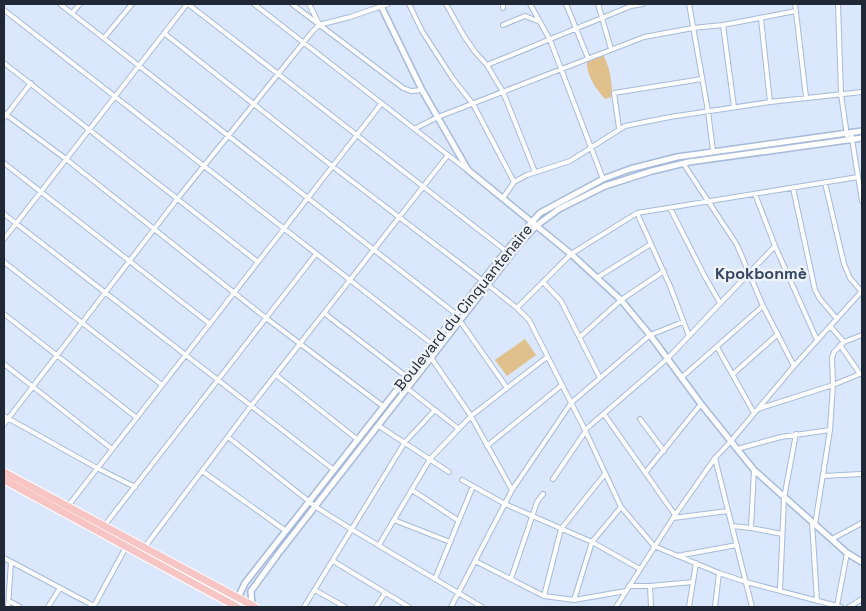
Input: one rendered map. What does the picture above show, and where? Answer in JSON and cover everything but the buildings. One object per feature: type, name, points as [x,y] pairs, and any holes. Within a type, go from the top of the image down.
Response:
[{"type":"highway","points":[[4,472],[253,607]]},
{"type":"highway","points":[[4,480],[237,607]]},
{"type":"main road","points":[[381,5],[422,90],[468,170],[598,277],[650,335],[701,404],[754,470],[813,524],[862,562]]},
{"type":"main road","name":"Boulevard du Cinquantenaire","points":[[237,607],[238,598],[244,583],[506,250],[531,222],[552,205],[603,179],[662,160],[713,151],[862,131]]},
{"type":"main road","name":"Boulevard du Cinquantenaire","points":[[253,607],[251,591],[521,242],[536,226],[559,209],[605,186],[652,170],[683,163],[862,138]]},
{"type":"street","points":[[60,4],[456,314]]},
{"type":"street","points":[[72,13],[80,4]]},
{"type":"street","points":[[104,38],[132,4]]},
{"type":"street","points":[[4,239],[114,96],[188,4],[506,250]]},
{"type":"street","points":[[254,4],[468,170]]},
{"type":"street","points":[[292,4],[403,88],[411,91],[422,90]]},
{"type":"street","points":[[309,4],[320,25]]},
{"type":"street","points":[[4,424],[5,417],[32,386],[178,198],[303,42],[320,25],[388,4]]},
{"type":"street","points":[[409,4],[422,31],[473,104],[514,182]]},
{"type":"street","points":[[446,4],[464,36],[487,65],[503,92],[535,172]]},
{"type":"street","points":[[530,4],[550,40],[603,179]]},
{"type":"street","points":[[566,4],[588,58]]},
{"type":"street","points":[[598,4],[611,49]]},
{"type":"street","points":[[487,65],[602,19],[631,5],[643,4]]},
{"type":"street","points":[[689,4],[708,111],[713,151]]},
{"type":"street","points":[[795,4],[806,97]]},
{"type":"street","points":[[838,4],[841,94],[859,176],[862,201]]},
{"type":"street","points":[[4,10],[432,344]]},
{"type":"street","points":[[414,129],[438,117],[644,37],[761,19],[796,11]]},
{"type":"street","points":[[503,25],[525,16],[540,22]]},
{"type":"street","points":[[761,19],[770,102]]},
{"type":"street","points":[[723,25],[734,107]]},
{"type":"street","points":[[164,33],[253,105],[482,281]]},
{"type":"street","points":[[4,63],[258,262]]},
{"type":"street","points":[[619,128],[614,93],[702,79]]},
{"type":"street","points":[[30,83],[5,115],[66,158],[234,293],[384,407]]},
{"type":"street","points":[[503,198],[514,182],[535,172],[563,165],[619,128],[625,126],[734,107],[806,97],[862,92]]},
{"type":"street","points":[[68,506],[381,104]]},
{"type":"street","points":[[144,548],[251,406],[448,155]]},
{"type":"street","points":[[4,163],[210,324]]},
{"type":"street","points":[[683,163],[732,236],[750,272],[763,306],[794,366]]},
{"type":"street","points":[[517,308],[571,254],[637,213],[859,176]]},
{"type":"street","points":[[616,607],[654,546],[715,458],[731,442],[817,340],[862,292],[850,278],[844,264],[825,183]]},
{"type":"street","points":[[793,188],[815,290],[837,319]]},
{"type":"street","points":[[755,194],[774,246],[817,340]]},
{"type":"street","points":[[670,208],[720,303]]},
{"type":"street","points":[[637,213],[664,271],[689,336]]},
{"type":"street","points":[[4,214],[334,470]]},
{"type":"street","points":[[598,277],[651,244]]},
{"type":"street","points":[[553,479],[585,431],[668,359],[774,246]]},
{"type":"street","points":[[104,526],[316,254]]},
{"type":"street","points":[[4,262],[162,385]]},
{"type":"street","points":[[580,337],[620,300],[664,271]]},
{"type":"street","points":[[543,282],[561,301],[600,378]]},
{"type":"street","points":[[488,285],[530,320],[621,507],[654,546],[746,582],[839,606],[847,552]]},
{"type":"street","points":[[681,378],[763,306]]},
{"type":"street","points":[[324,313],[407,378]]},
{"type":"street","points":[[4,314],[137,418]]},
{"type":"street","points":[[460,321],[507,388]]},
{"type":"street","points":[[451,607],[512,490],[571,404],[650,335],[683,322]]},
{"type":"street","points":[[830,326],[844,342]]},
{"type":"street","points":[[733,374],[778,334]]},
{"type":"street","points":[[817,601],[813,524],[830,430],[833,385],[832,358],[840,345],[862,335]]},
{"type":"street","points":[[756,411],[861,374],[840,345]]},
{"type":"street","points":[[717,346],[756,411]]},
{"type":"street","points":[[378,546],[430,459],[471,416],[547,356]]},
{"type":"street","points":[[432,359],[471,416],[512,490]]},
{"type":"street","points":[[4,364],[112,449]]},
{"type":"street","points":[[276,375],[358,440]]},
{"type":"street","points":[[487,446],[562,385]]},
{"type":"street","points":[[408,389],[459,429]]},
{"type":"street","points":[[645,473],[701,404]]},
{"type":"street","points":[[304,607],[405,442],[434,410]]},
{"type":"street","points":[[604,414],[674,516]]},
{"type":"street","points":[[5,417],[135,487]]},
{"type":"street","points":[[640,419],[664,451]]},
{"type":"street","points":[[379,426],[449,472]]},
{"type":"street","points":[[737,449],[796,434],[830,430]]},
{"type":"street","points":[[780,591],[784,498],[796,434]]},
{"type":"street","points":[[228,438],[316,507],[482,607]]},
{"type":"street","points":[[715,458],[752,607]]},
{"type":"street","points":[[751,528],[754,470]]},
{"type":"street","points":[[202,472],[286,531]]},
{"type":"street","points":[[544,596],[561,529],[605,474]]},
{"type":"street","points":[[823,476],[862,474]]},
{"type":"street","points":[[462,480],[532,517],[592,542],[640,569]]},
{"type":"street","points":[[435,579],[473,486]]},
{"type":"street","points":[[412,490],[459,521]]},
{"type":"street","points":[[511,579],[532,517],[543,494]]},
{"type":"street","points":[[574,600],[592,542],[621,507]]},
{"type":"street","points":[[674,516],[728,511]]},
{"type":"street","points":[[394,520],[450,542]]},
{"type":"street","points":[[832,539],[862,524]]},
{"type":"street","points":[[732,526],[782,534]]},
{"type":"street","points":[[676,556],[736,545]]},
{"type":"street","points":[[4,558],[94,607],[126,547]]},
{"type":"street","points":[[333,561],[409,607]]},
{"type":"street","points":[[475,561],[544,596],[574,600],[626,591]]},
{"type":"street","points":[[8,607],[11,562]]},
{"type":"street","points":[[689,607],[696,563]]},
{"type":"street","points":[[714,607],[719,573]]},
{"type":"street","points":[[629,586],[693,582]]},
{"type":"street","points":[[650,586],[651,607]]},
{"type":"street","points":[[48,607],[60,588]]},
{"type":"street","points":[[315,590],[344,607]]},
{"type":"street","points":[[376,607],[385,593]]},
{"type":"street","points":[[849,607],[862,599]]},
{"type":"street","points":[[9,601],[20,607]]},
{"type":"shaded area","points":[[601,51],[610,73],[612,85],[612,97],[605,99],[591,79],[587,68],[587,56]]},
{"type":"shaded area","points":[[525,339],[536,355],[507,376],[495,360]]},
{"type":"district","name":"Kpokbonmè","points":[[761,273]]}]
